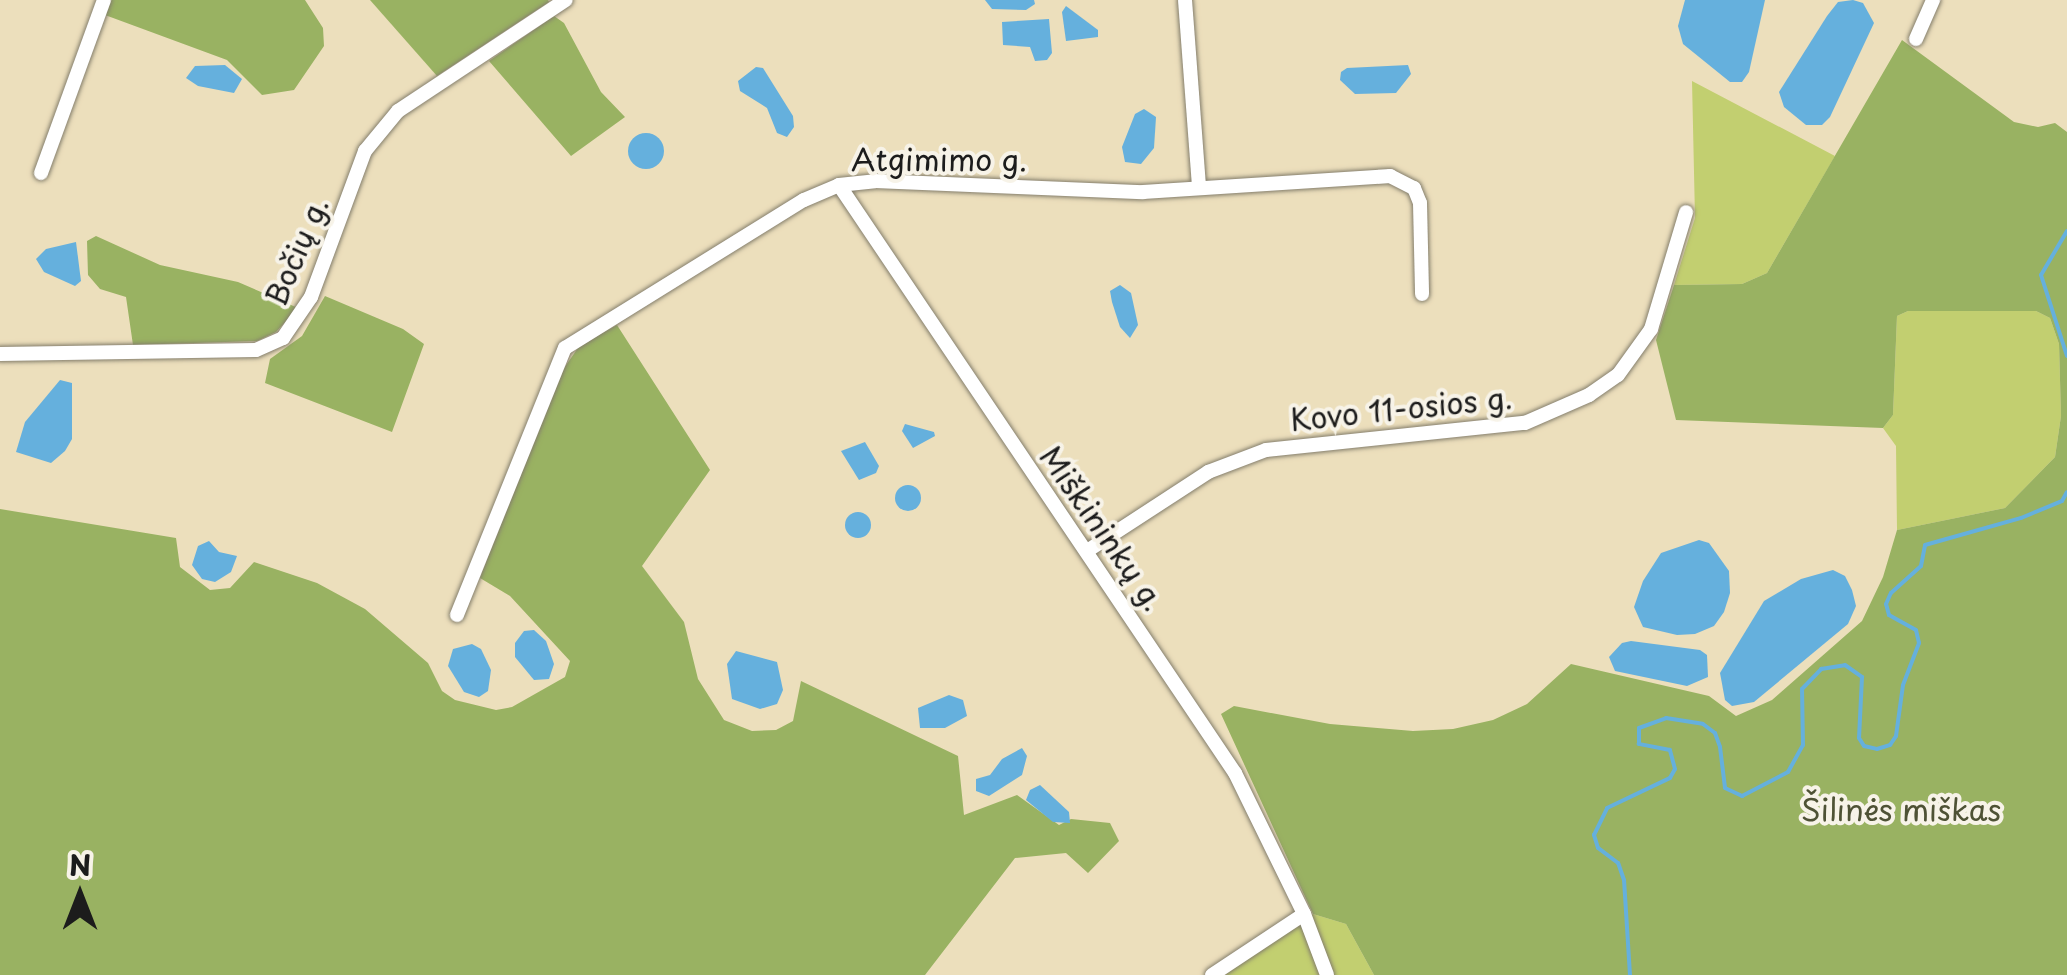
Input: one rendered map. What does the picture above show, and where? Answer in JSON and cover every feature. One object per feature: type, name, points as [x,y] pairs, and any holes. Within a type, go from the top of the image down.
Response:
[{"type":"street","points":[[41,173],[104,0]]},
{"type":"street","name":"Bočių g.","points":[[0,354],[256,350],[283,338],[311,297],[365,151],[398,111],[566,0]]},
{"type":"street","points":[[1185,0],[1199,186]]},
{"type":"street","points":[[1916,39],[1933,0]]},
{"type":"street","name":"Atgimimo g.","points":[[457,614],[565,348],[804,200],[839,185],[875,181],[1143,192],[1199,186],[1402,179],[1414,188],[1420,203],[1422,294]]},
{"type":"street","name":"Miškininkų g.","points":[[839,185],[1235,773],[1304,914],[1327,975]]},
{"type":"street","name":"Kovo 11-osios g.","points":[[1087,551],[1208,472],[1266,450],[1525,423],[1588,395],[1618,375],[1651,330],[1686,212]]},
{"type":"street","points":[[1212,975],[1304,914]]},
{"type":"green space","points":[[111,0],[305,0],[323,28],[324,46],[294,90],[262,95],[227,60],[105,15]]},
{"type":"green space","points":[[370,0],[548,0],[549,2],[437,76]]},
{"type":"green space","points":[[554,16],[564,23],[601,92],[625,117],[571,156],[489,61]]},
{"type":"green space","name":"Šilinės miškas","points":[[1902,40],[2014,122],[2038,127],[2055,123],[2067,132],[2067,975],[1374,975],[1346,924],[1313,914],[1221,714],[1234,706],[1330,724],[1413,731],[1453,729],[1493,720],[1527,704],[1571,664],[1709,696],[1736,716],[1772,700],[1862,621],[1883,577],[1897,530],[2005,508],[2055,457],[2061,416],[2059,344],[2050,318],[2036,311],[1908,311],[1897,316],[1893,415],[1883,428],[1676,420],[1656,340],[1674,285],[1742,284],[1767,273]]},
{"type":"green space","points":[[1692,81],[1835,156],[1767,273],[1742,284],[1674,285],[1695,218]]},
{"type":"green space","points":[[96,236],[160,265],[238,282],[298,308],[276,332],[257,341],[133,345],[126,297],[100,289],[88,275],[87,241]]},
{"type":"green space","points":[[325,296],[403,329],[424,344],[392,432],[265,383],[270,359],[302,336]]},
{"type":"green space","points":[[1908,311],[2036,311],[2050,318],[2059,344],[2061,416],[2055,457],[2005,508],[1897,530],[1896,446],[1883,428],[1893,415],[1897,316]]},
{"type":"green space","points":[[617,325],[710,470],[642,566],[684,622],[698,679],[724,720],[752,731],[776,730],[793,721],[801,681],[958,756],[964,815],[1017,795],[1059,825],[1071,819],[1110,823],[1119,841],[1088,873],[1066,853],[1015,858],[925,975],[0,975],[0,509],[176,538],[180,567],[210,590],[230,588],[254,562],[317,583],[365,609],[428,663],[442,691],[455,700],[496,710],[512,707],[565,677],[570,661],[510,596],[480,578],[551,387],[580,345]]},
{"type":"green space","points":[[1313,914],[1346,924],[1374,975],[1219,975]]},
{"type":"water","points":[[985,0],[1034,0],[1035,4],[1026,10],[992,9]]},
{"type":"water","points":[[1685,0],[1765,0],[1749,72],[1742,82],[1730,82],[1683,44],[1678,26]]},
{"type":"water","points":[[1838,2],[1863,3],[1874,23],[1830,117],[1822,125],[1806,125],[1784,107],[1779,92]]},
{"type":"water","points":[[1066,6],[1098,30],[1098,37],[1066,41],[1062,12]]},
{"type":"water","points":[[1049,19],[1052,53],[1047,60],[1035,61],[1030,47],[1003,45],[1002,22]]},
{"type":"water","points":[[225,65],[242,79],[234,93],[198,86],[186,78],[195,66]]},
{"type":"water","points":[[1408,65],[1411,74],[1396,93],[1355,94],[1340,80],[1341,72],[1347,68]]},
{"type":"water","points":[[756,67],[763,68],[793,116],[794,127],[787,137],[777,133],[767,108],[740,91],[738,81]]},
{"type":"water","points":[[1144,109],[1156,117],[1154,148],[1141,164],[1125,162],[1122,147],[1135,114]]},
{"type":"water","points":[[646,133],[659,138],[664,151],[659,164],[646,169],[633,164],[628,151],[633,138]]},
{"type":"water","points":[[76,242],[81,281],[75,286],[44,272],[36,259],[46,249]]},
{"type":"water","points":[[1120,285],[1131,293],[1138,325],[1130,338],[1120,327],[1112,302],[1110,291]]},
{"type":"water","points":[[60,380],[72,383],[72,439],[65,451],[51,463],[16,452],[25,422]]},
{"type":"water","points":[[905,424],[934,432],[935,436],[913,448],[902,431]]},
{"type":"water","points":[[865,442],[879,466],[876,473],[859,480],[841,451]]},
{"type":"water","points":[[908,485],[917,489],[921,498],[917,507],[908,511],[899,507],[895,498],[899,489]]},
{"type":"water","points":[[858,512],[867,516],[871,525],[867,534],[858,538],[849,534],[845,525],[849,516]]},
{"type":"water","points":[[1699,540],[1709,543],[1729,571],[1730,593],[1724,612],[1714,626],[1695,634],[1677,635],[1643,627],[1634,607],[1643,581],[1661,553]]},
{"type":"water","points":[[209,541],[219,552],[237,556],[231,572],[215,582],[202,579],[192,565],[198,546]]},
{"type":"water","points":[[1833,570],[1845,576],[1852,590],[1856,606],[1848,624],[1754,702],[1732,706],[1725,700],[1720,673],[1764,601],[1801,579]]},
{"type":"water","points":[[534,630],[546,641],[554,664],[549,679],[534,680],[515,657],[515,643],[524,631]]},
{"type":"water","points":[[1622,643],[1700,650],[1707,655],[1708,677],[1687,686],[1615,671],[1609,657]]},
{"type":"water","points":[[472,644],[481,649],[491,670],[488,691],[479,697],[464,692],[448,666],[453,649]]},
{"type":"water","points":[[736,651],[777,662],[783,690],[777,704],[760,709],[732,699],[727,664]]},
{"type":"water","points":[[949,695],[963,700],[967,716],[945,728],[920,728],[918,708]]},
{"type":"water","points":[[1022,748],[1027,756],[1022,775],[989,796],[976,791],[976,779],[990,775],[1002,759]]},
{"type":"water","points":[[1040,785],[1069,812],[1070,823],[1053,822],[1026,800],[1030,790]]},
{"type":"waterway","points":[[2067,231],[2041,275],[2067,356]]},
{"type":"waterway","points":[[1630,975],[1624,880],[1618,863],[1598,848],[1594,835],[1607,808],[1670,778],[1675,769],[1670,750],[1639,744],[1639,728],[1666,718],[1703,724],[1715,733],[1720,747],[1725,788],[1742,796],[1788,772],[1803,745],[1802,689],[1821,669],[1845,665],[1862,677],[1859,738],[1864,746],[1877,749],[1890,745],[1896,736],[1903,685],[1919,643],[1916,630],[1889,615],[1886,604],[1891,593],[1921,566],[1925,545],[2021,518],[2062,501],[2067,492]]}]
